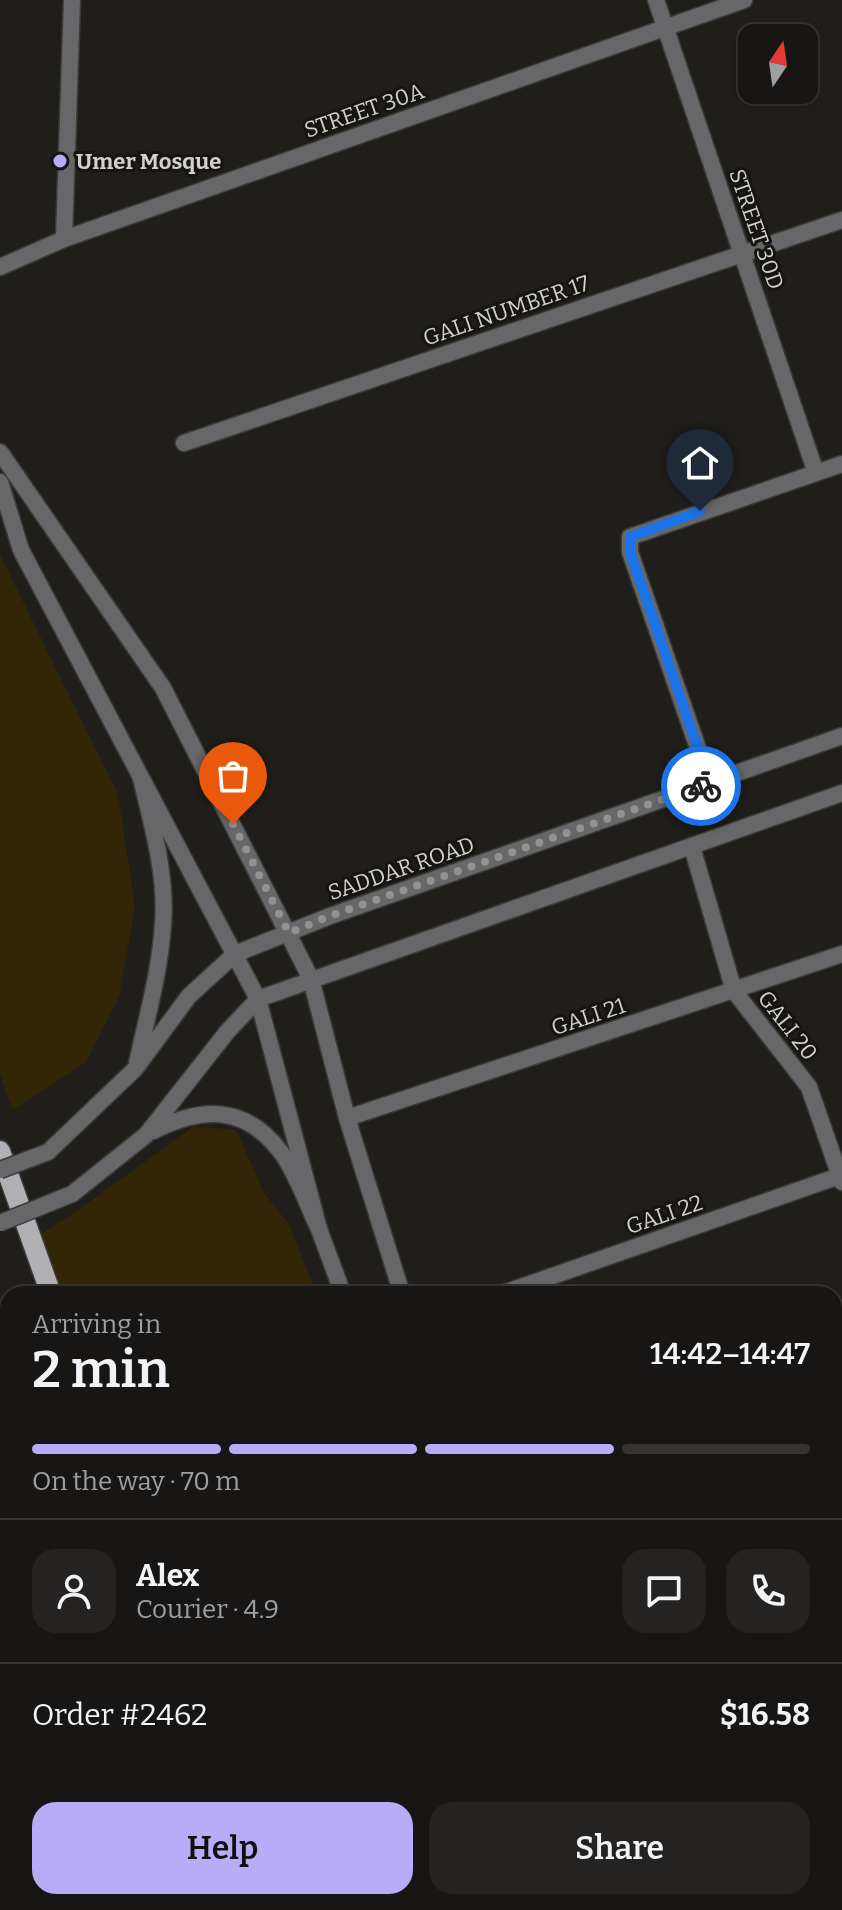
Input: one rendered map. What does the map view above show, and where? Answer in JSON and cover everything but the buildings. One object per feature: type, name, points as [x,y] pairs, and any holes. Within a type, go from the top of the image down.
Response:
[{"type":"main road","points":[[0,1151],[48,1286]]},
{"type":"street","points":[[64,239],[72,0]]},
{"type":"street","name":"STREET 30D","points":[[656,0],[816,473]]},
{"type":"street","name":"STREET 30A","points":[[0,267],[64,239],[744,0]]},
{"type":"street","name":"GALI NUMBER 17","points":[[184,443],[842,220]]},
{"type":"street","points":[[0,452],[163,688],[289,933],[311,979],[347,1118],[400,1286]]},
{"type":"street","points":[[710,783],[630,552],[630,537],[842,464]]},
{"type":"street","points":[[0,482],[21,550],[258,999],[319,1229],[340,1286]]},
{"type":"street","name":"SADDAR ROAD","points":[[0,1170],[48,1152],[135,1069],[189,996],[235,954],[330,916],[842,736]]},
{"type":"street","points":[[135,1069],[164,922],[157,850],[141,778]]},
{"type":"street","points":[[146,1135],[227,1032],[258,999],[842,793]]},
{"type":"street","name":"GALI 20","points":[[692,847],[734,991],[809,1087],[841,1177]]},
{"type":"street","name":"GALI 21","points":[[347,1118],[842,954]]},
{"type":"street","points":[[0,1223],[72,1194],[146,1135],[177,1119],[201,1113],[223,1114],[260,1131],[281,1152],[319,1229]]},
{"type":"street","name":"GALI 22","points":[[524,1286],[841,1177]]},
{"type":"shaded area","points":[[0,555],[118,794],[135,906],[119,997],[86,1062],[13,1110],[0,1075]]},
{"type":"shaded area","points":[[194,1126],[236,1130],[264,1193],[288,1223],[314,1286],[58,1286],[41,1234]]},
{"type":"way so far","points":[[233,824],[289,933],[701,786]]},
{"type":"place","name":"Umer Mosque","points":[[60,161]]},
{"type":"route","points":[[700,511],[630,537],[630,552],[710,783],[701,786]]}]
